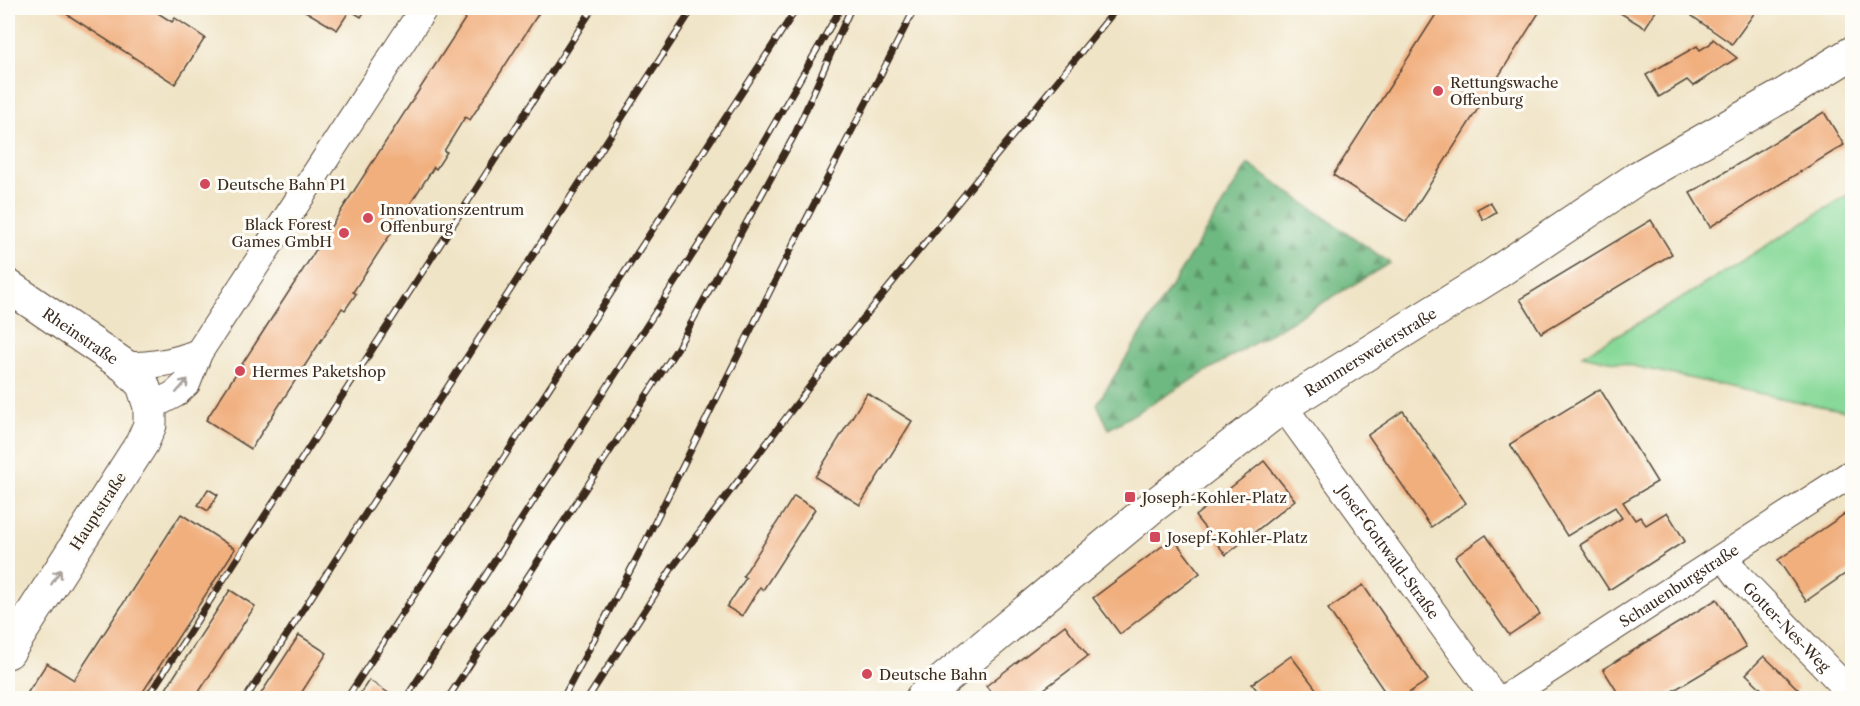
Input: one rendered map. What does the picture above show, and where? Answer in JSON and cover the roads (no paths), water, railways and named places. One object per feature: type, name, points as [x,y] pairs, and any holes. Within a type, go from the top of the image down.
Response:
[{"type":"street","points":[[125,366],[142,385],[150,407],[175,394],[187,383],[199,351],[424,8]]},
{"type":"street","name":"Rammersweierstraße","points":[[922,699],[1148,510],[1282,406],[1493,275],[1639,177],[1782,96],[1852,53]]},
{"type":"street","name":"Rheinstraße","points":[[8,286],[125,366]]},
{"type":"street","points":[[125,366],[167,363],[183,359],[199,351]]},
{"type":"street","name":"Josef-Gottwald-Straße","points":[[1282,406],[1495,699]]},
{"type":"street","name":"Hauptstraße","points":[[8,652],[142,442],[150,425],[150,407]]},
{"type":"street","name":"Schauenburgstraße","points":[[1504,699],[1852,473]]},
{"type":"street","name":"Gotter-Nes-Weg","points":[[1724,557],[1738,577],[1852,694]]},
{"type":"railway","points":[[147,698],[593,8]]},
{"type":"railway","points":[[246,698],[693,8]]},
{"type":"railway","points":[[347,698],[797,8]]},
{"type":"railway","points":[[406,698],[704,237],[762,145],[841,8]]},
{"type":"railway","points":[[448,698],[677,349],[795,134],[851,8]]},
{"type":"railway","points":[[563,698],[641,550],[795,241],[915,8]]},
{"type":"railway","points":[[588,698],[672,568],[835,353],[1117,8]]},
{"type":"place","name":"Rettungswache Offenburg","points":[[1438,91]]},
{"type":"place","name":"Deutsche Bahn P1","points":[[205,184]]},
{"type":"place","name":"Innovationszentrum Offenburg","points":[[368,218]]},
{"type":"place","name":"Black Forest Games GmbH","points":[[344,233]]},
{"type":"place","name":"Hermes Paketshop","points":[[240,371]]},
{"type":"place","name":"Joseph-Kohler-Platz","points":[[1130,497]]},
{"type":"place","name":"Josepf-Kohler-Platz","points":[[1155,537]]},
{"type":"place","name":"Deutsche Bahn","points":[[867,674]]}]
